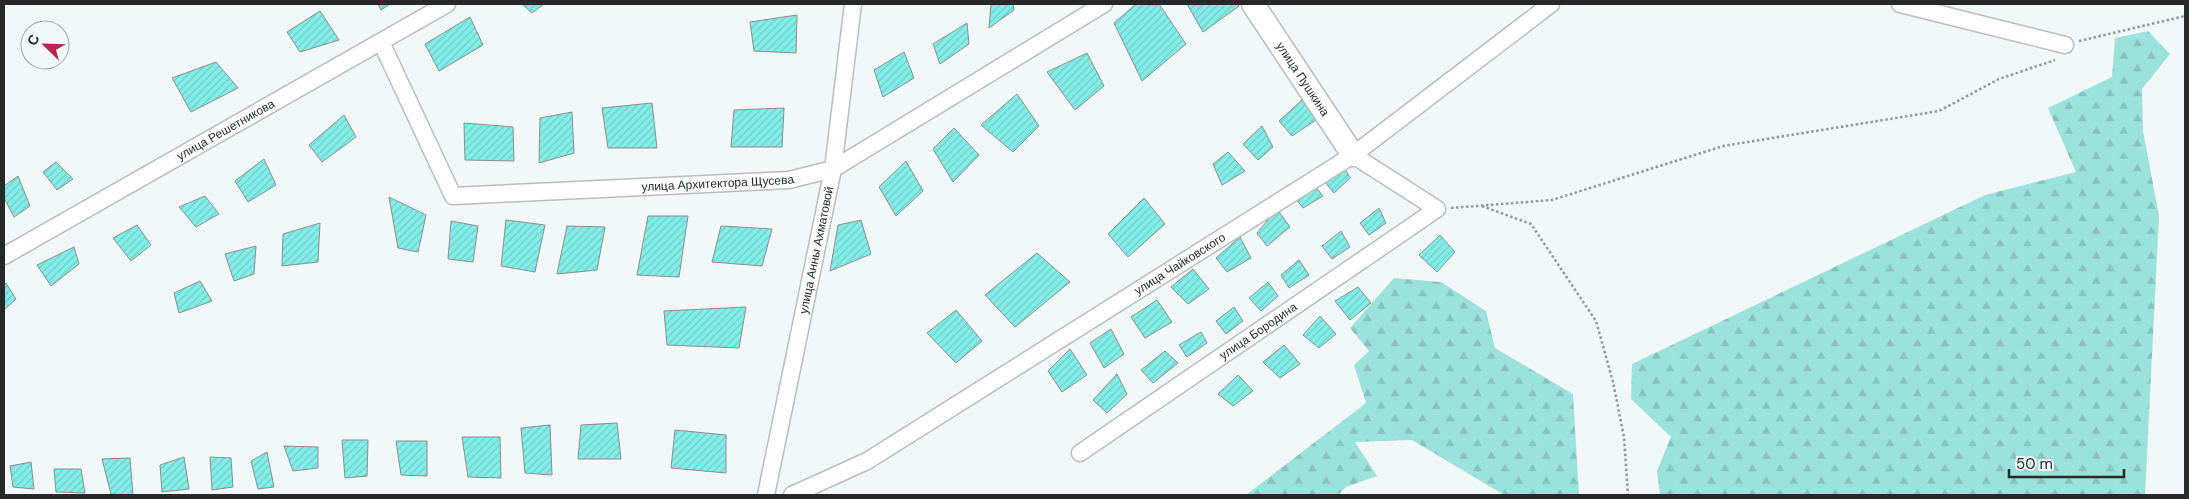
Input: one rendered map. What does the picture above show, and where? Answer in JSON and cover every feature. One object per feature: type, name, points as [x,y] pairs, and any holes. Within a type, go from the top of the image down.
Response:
[{"type":"street","name":"улица Решетникова","points":[[4,256],[447,4]]},
{"type":"street","name":"улица Анны Ахматовой","points":[[766,495],[833,169],[853,4]]},
{"type":"street","name":"улица Архитектора Щусева","points":[[381,42],[453,196],[789,180],[833,169],[1104,4]]},
{"type":"street","name":"улица Пушкина","points":[[1253,4],[1353,154]]},
{"type":"street","name":"улица Чайковского","points":[[792,495],[867,461],[1353,154],[1551,4]]},
{"type":"street","points":[[1900,4],[2065,45]]},
{"type":"street","points":[[1353,154],[1437,209]]},
{"type":"street","name":"улица Бородина","points":[[1080,453],[1437,209]]},
{"type":"path","points":[[1437,209],[1552,200],[1723,146],[1939,111],[1999,79],[2067,56],[2065,45],[2185,16]]},
{"type":"path","points":[[1481,206],[1531,224],[1596,321],[1613,382],[1624,437],[1628,495]]},
{"type":"green space","points":[[2148,31],[2170,54],[2142,89],[2143,131],[2159,216],[2145,495],[1660,495],[1657,471],[1671,437],[1631,399],[1632,364],[1985,195],[2076,172],[2048,108],[2112,77],[2115,38]]},
{"type":"green space","points":[[1394,278],[1441,282],[1486,311],[1495,348],[1573,394],[1579,495],[1504,495],[1412,440],[1355,442],[1377,476],[1346,487],[1338,495],[1246,495],[1366,403],[1354,365],[1369,351],[1350,328]]},
{"type":"building","points":[[378,4],[390,4],[381,10]]},
{"type":"building","points":[[522,4],[544,4],[532,13]]},
{"type":"building","points":[[991,4],[1013,4],[1014,10],[989,28]]},
{"type":"building","points":[[1136,4],[1159,4],[1186,44],[1142,81],[1114,23]]},
{"type":"building","points":[[1187,4],[1238,4],[1239,6],[1203,32]]},
{"type":"building","points":[[320,11],[339,40],[300,52],[287,32]]},
{"type":"building","points":[[797,15],[796,53],[754,51],[750,22]]},
{"type":"building","points":[[470,17],[483,45],[439,71],[425,44]]},
{"type":"building","points":[[967,23],[969,44],[940,64],[933,44]]},
{"type":"building","points":[[904,52],[914,78],[883,97],[874,70]]},
{"type":"building","points":[[1087,53],[1104,86],[1075,110],[1047,72]]},
{"type":"building","points":[[216,62],[238,88],[191,112],[172,78]]},
{"type":"building","points":[[1017,94],[1039,126],[1013,152],[981,125]]},
{"type":"building","points":[[1302,100],[1316,120],[1292,136],[1279,121]]},
{"type":"building","points":[[652,103],[657,148],[608,148],[602,108]]},
{"type":"building","points":[[784,108],[782,147],[731,147],[734,110]]},
{"type":"building","points":[[572,112],[574,153],[539,163],[540,118]]},
{"type":"building","points":[[344,115],[356,137],[322,162],[309,145]]},
{"type":"building","points":[[464,123],[513,127],[514,161],[465,160]]},
{"type":"building","points":[[1262,126],[1273,147],[1258,160],[1243,144]]},
{"type":"building","points":[[954,128],[979,155],[953,182],[933,149]]},
{"type":"building","points":[[1228,152],[1245,171],[1222,185],[1213,164]]},
{"type":"building","points":[[1338,156],[1350,178],[1334,193],[1319,175]]},
{"type":"building","points":[[264,159],[276,185],[248,202],[235,181]]},
{"type":"building","points":[[906,161],[923,191],[896,216],[879,187]]},
{"type":"building","points":[[56,162],[73,179],[57,190],[43,172]]},
{"type":"building","points":[[18,176],[30,206],[14,217],[4,198],[4,186]]},
{"type":"building","points":[[1310,180],[1323,196],[1303,208],[1292,194]]},
{"type":"building","points":[[205,196],[219,214],[196,227],[179,207]]},
{"type":"building","points":[[389,197],[426,215],[418,252],[398,248]]},
{"type":"building","points":[[1144,198],[1165,224],[1128,257],[1108,234]]},
{"type":"building","points":[[1379,208],[1386,223],[1369,235],[1360,223]]},
{"type":"building","points":[[1277,209],[1290,227],[1267,246],[1257,233]]},
{"type":"building","points":[[648,216],[688,216],[679,277],[637,275]]},
{"type":"building","points":[[506,220],[545,225],[535,272],[501,266]]},
{"type":"building","points":[[861,220],[871,254],[830,271],[838,225]]},
{"type":"building","points":[[451,221],[478,226],[473,262],[448,259]]},
{"type":"building","points":[[320,223],[318,262],[282,266],[283,234]]},
{"type":"building","points":[[137,225],[151,245],[131,261],[113,238]]},
{"type":"building","points":[[567,226],[605,227],[597,270],[557,274]]},
{"type":"building","points":[[721,226],[772,229],[762,266],[712,262]]},
{"type":"building","points":[[1341,231],[1350,247],[1332,259],[1322,246]]},
{"type":"building","points":[[1440,235],[1455,252],[1437,272],[1419,255]]},
{"type":"building","points":[[1240,237],[1251,258],[1227,272],[1216,258]]},
{"type":"building","points":[[256,246],[254,274],[234,281],[225,254]]},
{"type":"building","points":[[74,247],[79,264],[51,286],[37,265]]},
{"type":"building","points":[[1037,253],[1070,282],[1015,327],[985,295]]},
{"type":"building","points":[[1299,260],[1309,275],[1289,288],[1281,275]]},
{"type":"building","points":[[1193,269],[1209,289],[1188,304],[1171,287]]},
{"type":"building","points":[[200,281],[212,301],[179,313],[174,293]]},
{"type":"building","points":[[1268,282],[1278,296],[1261,311],[1249,298]]},
{"type":"building","points":[[6,283],[16,299],[4,310],[4,285]]},
{"type":"building","points":[[1358,287],[1371,303],[1350,320],[1335,301]]},
{"type":"building","points":[[1157,300],[1172,322],[1145,338],[1131,317]]},
{"type":"building","points":[[746,307],[739,348],[667,345],[664,311]]},
{"type":"building","points":[[1234,307],[1243,321],[1226,334],[1216,321]]},
{"type":"building","points":[[956,310],[982,341],[956,363],[927,333]]},
{"type":"building","points":[[1320,316],[1336,334],[1319,348],[1303,335]]},
{"type":"building","points":[[1111,329],[1124,354],[1104,368],[1090,343]]},
{"type":"building","points":[[1201,332],[1207,343],[1187,357],[1179,345]]},
{"type":"building","points":[[1284,345],[1300,364],[1280,378],[1263,362]]},
{"type":"building","points":[[1070,349],[1087,375],[1062,392],[1048,371]]},
{"type":"building","points":[[1165,351],[1178,363],[1153,383],[1141,370]]},
{"type":"building","points":[[1117,374],[1127,394],[1107,413],[1093,400]]},
{"type":"building","points":[[1238,375],[1253,391],[1233,406],[1218,394]]},
{"type":"building","points":[[617,423],[621,459],[578,459],[581,425]]},
{"type":"building","points":[[550,425],[552,475],[525,473],[521,428]]},
{"type":"building","points":[[675,430],[726,435],[726,473],[671,468]]},
{"type":"building","points":[[462,437],[500,437],[501,478],[468,477]]},
{"type":"building","points":[[342,440],[368,440],[367,476],[345,478]]},
{"type":"building","points":[[396,441],[427,441],[427,476],[401,475]]},
{"type":"building","points":[[284,446],[318,447],[318,468],[293,471]]},
{"type":"building","points":[[267,452],[274,487],[258,489],[251,461]]},
{"type":"building","points":[[184,457],[189,489],[162,492],[160,465]]},
{"type":"building","points":[[210,457],[231,458],[233,487],[212,490]]},
{"type":"building","points":[[130,458],[133,495],[111,494],[102,459]]},
{"type":"building","points":[[31,462],[34,489],[13,487],[10,466]]},
{"type":"building","points":[[54,469],[81,469],[85,493],[56,492]]}]
